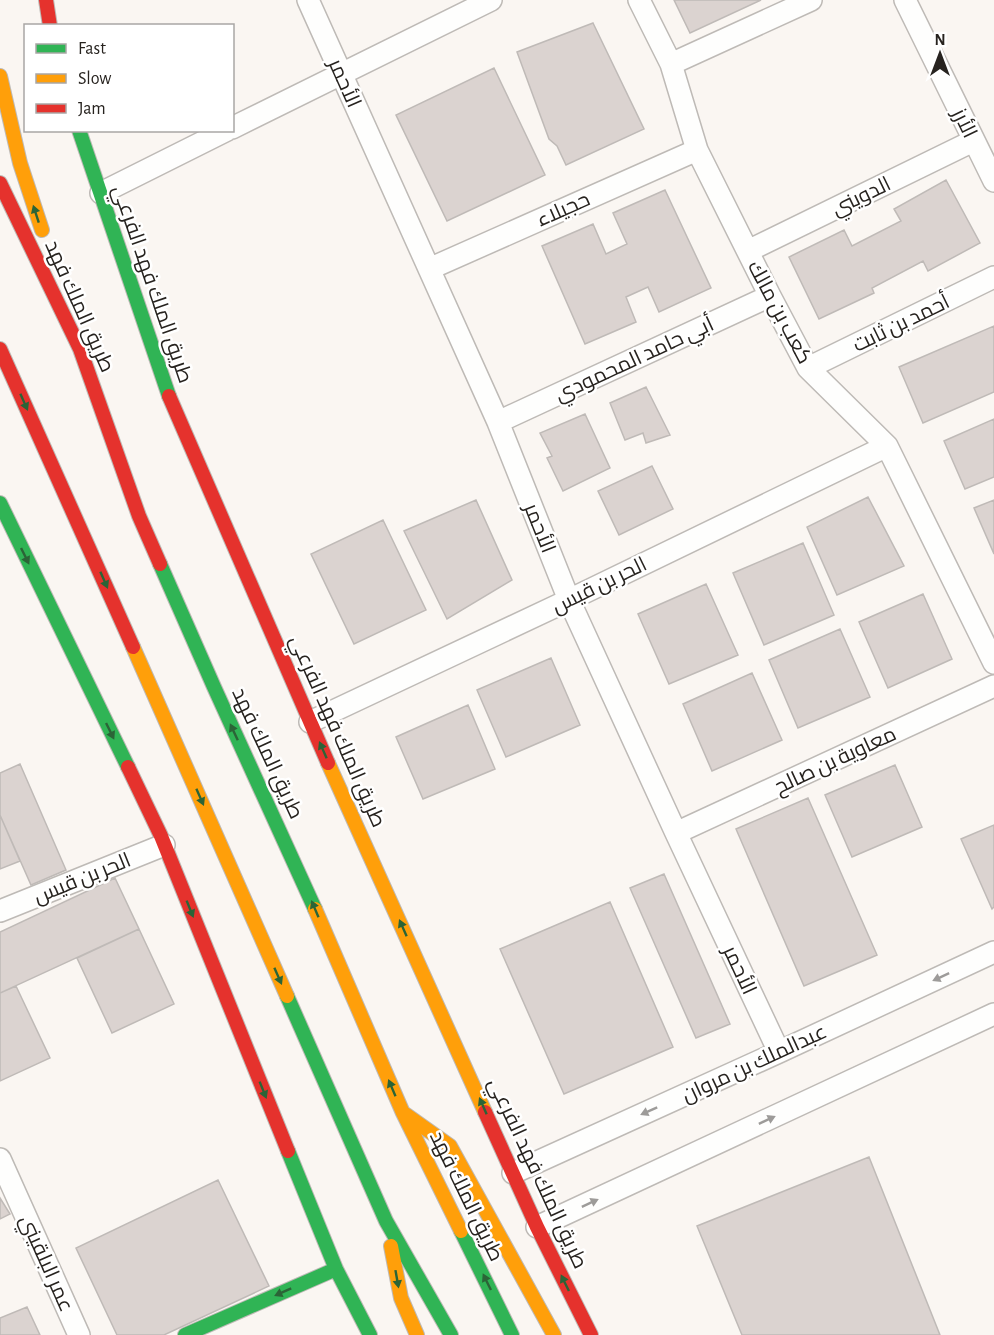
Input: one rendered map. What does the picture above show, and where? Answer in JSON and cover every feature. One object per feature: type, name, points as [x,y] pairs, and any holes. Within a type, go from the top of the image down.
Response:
[{"type":"main road","points":[[46,0],[50,24]]},
{"type":"main road","points":[[0,76],[20,163],[80,349]]},
{"type":"main road","name":"طريق الملك فهد الفرعي","points":[[80,132],[170,398],[310,722],[537,1227],[591,1335]]},
{"type":"main road","name":"طريق الملك فهد","points":[[0,183],[80,349],[139,516],[303,881],[403,1113],[512,1335]]},
{"type":"main road","points":[[1,351],[387,1221],[451,1335]]},
{"type":"main road","points":[[0,503],[164,845],[336,1269],[363,1330]]},
{"type":"main road","points":[[403,1113],[450,1146],[554,1335]]},
{"type":"main road","points":[[387,1221],[401,1298],[417,1335]]},
{"type":"main road","points":[[185,1335],[336,1269]]},
{"type":"street","name":"الأحمر","points":[[308,0],[498,422],[569,600],[779,1052]]},
{"type":"street","points":[[234,127],[491,0]]},
{"type":"street","name":"كعب بن مالك","points":[[639,0],[671,64],[697,150],[808,368],[887,446],[994,663]]},
{"type":"street","points":[[671,64],[811,0]]},
{"type":"street","name":"الأرز","points":[[905,0],[994,181]]},
{"type":"street","points":[[101,193],[223,132]]},
{"type":"street","name":"الدويني","points":[[748,251],[974,141]]},
{"type":"street","name":"حجيلاء","points":[[429,268],[697,150]]},
{"type":"street","name":"أحمد بن ثابت","points":[[808,368],[994,277]]},
{"type":"street","name":"أبي حامد المحمودي","points":[[498,422],[770,296]]},
{"type":"street","name":"الحر بن قيس","points":[[310,722],[887,446]]},
{"type":"street","name":"معاوية بن صالح","points":[[676,833],[994,686]]},
{"type":"street","name":"الحر بن قيس","points":[[0,911],[164,845]]},
{"type":"street","name":"عبدالملك بن مروان","points":[[513,1173],[994,952]]},
{"type":"street","points":[[537,1227],[994,1014]]},
{"type":"street","name":"عمر البلقيني","points":[[0,1159],[78,1335]]},
{"type":"building","points":[[674,0],[761,0],[690,33]]},
{"type":"building","points":[[593,23],[644,129],[566,165],[557,146],[549,139],[517,52]]},
{"type":"building","points":[[494,68],[545,175],[447,221],[396,115]]},
{"type":"building","points":[[946,180],[980,243],[928,271],[923,261],[872,288],[874,293],[819,319],[789,257],[844,230],[852,246],[901,221],[894,209]]},
{"type":"building","points":[[665,190],[711,288],[659,312],[648,287],[626,297],[636,322],[585,344],[542,246],[593,224],[606,254],[627,244],[613,213]]},
{"type":"building","points":[[994,326],[994,392],[923,423],[899,367]]},
{"type":"building","points":[[646,387],[670,435],[646,443],[643,433],[625,440],[610,403]]},
{"type":"building","points":[[585,414],[610,468],[563,491],[547,458],[552,456],[540,433]]},
{"type":"building","points":[[994,419],[994,477],[965,489],[944,441]]},
{"type":"building","points":[[652,466],[673,509],[619,535],[598,491]]},
{"type":"building","points":[[868,497],[904,566],[837,595],[807,527]]},
{"type":"building","points":[[476,500],[512,580],[447,619],[404,531]]},
{"type":"building","points":[[994,500],[994,554],[974,508]]},
{"type":"building","points":[[383,520],[426,610],[354,644],[311,554]]},
{"type":"building","points":[[803,543],[834,615],[764,645],[733,573]]},
{"type":"building","points":[[706,584],[738,655],[669,684],[638,614]]},
{"type":"building","points":[[923,594],[952,659],[888,688],[859,622]]},
{"type":"building","points":[[840,629],[870,697],[798,728],[769,660]]},
{"type":"building","points":[[551,658],[580,725],[506,757],[477,690]]},
{"type":"building","points":[[752,673],[782,740],[712,771],[683,704]]},
{"type":"building","points":[[468,705],[495,769],[423,799],[396,737]]},
{"type":"building","points":[[20,764],[66,870],[31,885],[0,815],[0,773]]},
{"type":"building","points":[[895,765],[922,827],[852,857],[825,795]]},
{"type":"building","points":[[808,798],[877,955],[804,986],[736,829]]},
{"type":"building","points":[[0,815],[20,861],[0,869]]},
{"type":"building","points":[[994,825],[994,907],[992,909],[961,839]]},
{"type":"building","points":[[664,874],[730,1024],[696,1038],[630,888]]},
{"type":"building","points":[[115,878],[139,929],[0,993],[0,932]]},
{"type":"building","points":[[610,902],[673,1047],[564,1094],[500,949]]},
{"type":"building","points":[[139,929],[174,1004],[112,1033],[77,958]]},
{"type":"building","points":[[16,986],[50,1058],[0,1081],[0,993]]},
{"type":"building","points":[[869,1157],[940,1335],[742,1335],[697,1226]]},
{"type":"building","points":[[218,1180],[269,1286],[164,1335],[117,1335],[76,1248]]},
{"type":"building","points":[[0,1198],[10,1214],[0,1219]]},
{"type":"building","points":[[27,1307],[40,1335],[0,1335],[0,1318]]},
{"type":"traffic: fast","points":[[80,132],[169,396]]},
{"type":"traffic: fast","points":[[0,503],[128,767]]},
{"type":"traffic: fast","points":[[160,564],[315,909]]},
{"type":"traffic: fast","points":[[287,996],[386,1221],[451,1335]]},
{"type":"traffic: fast","points":[[288,1151],[336,1269],[370,1335]]},
{"type":"traffic: fast","points":[[461,1231],[512,1335]]},
{"type":"traffic: fast","points":[[185,1335],[336,1269]]},
{"type":"traffic: slow","points":[[0,76],[20,163],[42,230]]},
{"type":"traffic: slow","points":[[133,647],[287,996]]},
{"type":"traffic: slow","points":[[328,763],[485,1112]]},
{"type":"traffic: slow","points":[[315,909],[403,1113],[461,1231]]},
{"type":"traffic: slow","points":[[405,1114],[450,1146],[554,1335]]},
{"type":"traffic: slow","points":[[391,1246],[401,1298],[417,1335]]},
{"type":"traffic: jam","points":[[46,0],[50,24]]},
{"type":"traffic: jam","points":[[0,183],[80,349],[139,516],[160,564]]},
{"type":"traffic: jam","points":[[0,349],[133,647]]},
{"type":"traffic: jam","points":[[169,396],[328,763]]},
{"type":"traffic: jam","points":[[128,767],[161,836],[288,1151]]},
{"type":"traffic: jam","points":[[485,1112],[537,1227],[591,1335]]}]
